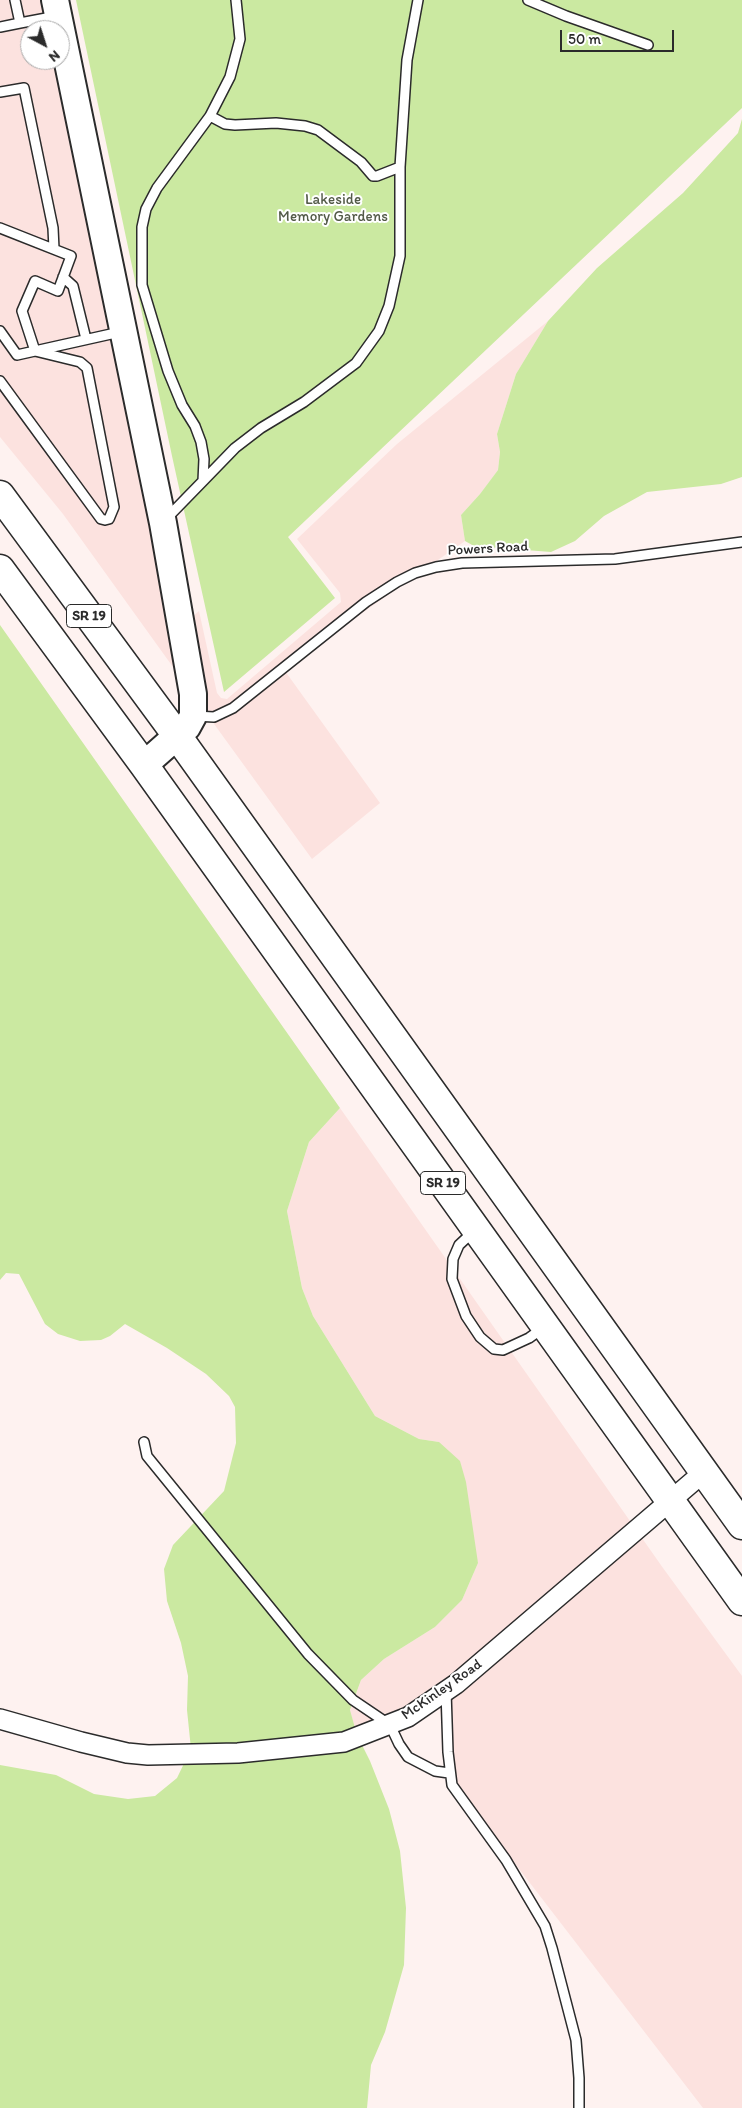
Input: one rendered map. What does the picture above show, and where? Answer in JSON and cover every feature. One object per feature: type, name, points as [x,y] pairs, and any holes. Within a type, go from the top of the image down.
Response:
[{"type":"main road","name":"SR 19","points":[[0,494],[185,726],[742,1525]]},
{"type":"main road","name":"SR 19","points":[[0,569],[144,766],[742,1601]]},
{"type":"street","points":[[56,8],[163,522],[194,694],[185,726],[144,766]]},
{"type":"street","name":"McKinley Road","points":[[0,1719],[81,1742],[148,1755],[238,1754],[344,1742],[408,1717],[446,1691],[704,1472]]},
{"type":"lane","points":[[0,27],[20,23],[15,0]]},
{"type":"lane","points":[[203,481],[204,458],[201,442],[195,426],[182,405],[168,371],[142,285],[142,227],[146,209],[157,188],[210,116],[230,78],[240,39],[240,22],[236,0]]},
{"type":"lane","points":[[163,522],[235,448],[261,428],[304,402],[356,363],[379,331],[389,306],[400,256],[400,167],[407,60],[418,0]]},
{"type":"lane","points":[[528,0],[566,16],[648,45]]},
{"type":"lane","points":[[27,20],[56,8]]},
{"type":"lane","points":[[0,92],[24,88],[54,228],[54,249]]},
{"type":"lane","points":[[210,116],[226,124],[276,123],[305,126],[318,130],[361,162],[373,176],[400,167]]},
{"type":"lane","points":[[0,228],[71,256],[58,291],[35,281],[22,311],[35,351]]},
{"type":"lane","points":[[63,277],[73,286],[86,339]]},
{"type":"lane","points":[[0,330],[17,355],[123,332]]},
{"type":"lane","points":[[0,381],[101,519],[109,519],[114,507],[87,368],[80,362],[35,351]]},
{"type":"lane","name":"Powers Road","points":[[185,726],[214,717],[233,708],[366,602],[415,573],[462,563],[615,559],[742,542]]},
{"type":"lane","points":[[476,1230],[459,1245],[453,1259],[452,1279],[466,1316],[480,1337],[494,1349],[503,1350],[529,1338],[545,1326]]},
{"type":"lane","points":[[144,1442],[147,1456],[308,1654],[353,1700],[390,1725],[408,1757],[435,1771],[449,1773]]},
{"type":"lane","points":[[446,1691],[449,1773],[452,1785],[506,1860],[545,1926],[576,2040],[579,2108]]},
{"type":"shaded area","points":[[0,0],[47,0],[51,20],[20,20],[20,70],[61,70],[183,681],[63,514],[0,437]]},
{"type":"shaded area","points":[[548,321],[516,374],[497,434],[500,452],[498,470],[461,515],[465,541],[325,639],[285,671],[380,803],[312,859],[201,706],[189,620],[199,611],[217,693],[221,698],[227,699],[341,602],[340,593],[297,539],[397,444]]},
{"type":"shaded area","points":[[340,1108],[663,1568],[742,1676],[742,2108],[703,2108],[450,1779],[439,1702],[357,1735],[350,1711],[361,1680],[384,1659],[435,1627],[462,1600],[478,1563],[439,1442],[419,1439],[375,1416],[313,1316],[302,1288],[287,1211],[309,1142]]},
{"type":"green space","name":"Lakeside Memory Gardens","points":[[76,0],[742,0],[742,108],[288,537],[335,598],[224,692],[172,456]]},
{"type":"green space","points":[[742,119],[742,477],[721,484],[647,492],[604,516],[575,541],[551,552],[474,546],[465,541],[461,515],[498,470],[500,452],[497,434],[516,374],[548,321],[597,268],[683,193],[738,133]]},
{"type":"green space","points":[[0,625],[340,1108],[309,1142],[287,1211],[302,1288],[313,1316],[375,1416],[419,1439],[439,1442],[460,1461],[466,1482],[478,1563],[462,1600],[435,1627],[384,1659],[361,1680],[350,1710],[357,1735],[370,1761],[389,1809],[400,1851],[406,1908],[404,1965],[385,2032],[371,2065],[367,2108],[0,2108],[0,1765],[56,1775],[94,1794],[128,1799],[155,1796],[177,1778],[191,1749],[187,1710],[188,1676],[181,1643],[167,1601],[164,1569],[173,1545],[224,1491],[236,1443],[235,1407],[229,1396],[206,1374],[167,1348],[125,1324],[110,1336],[101,1340],[80,1341],[58,1334],[45,1324],[19,1274],[6,1273],[0,1280]]}]
